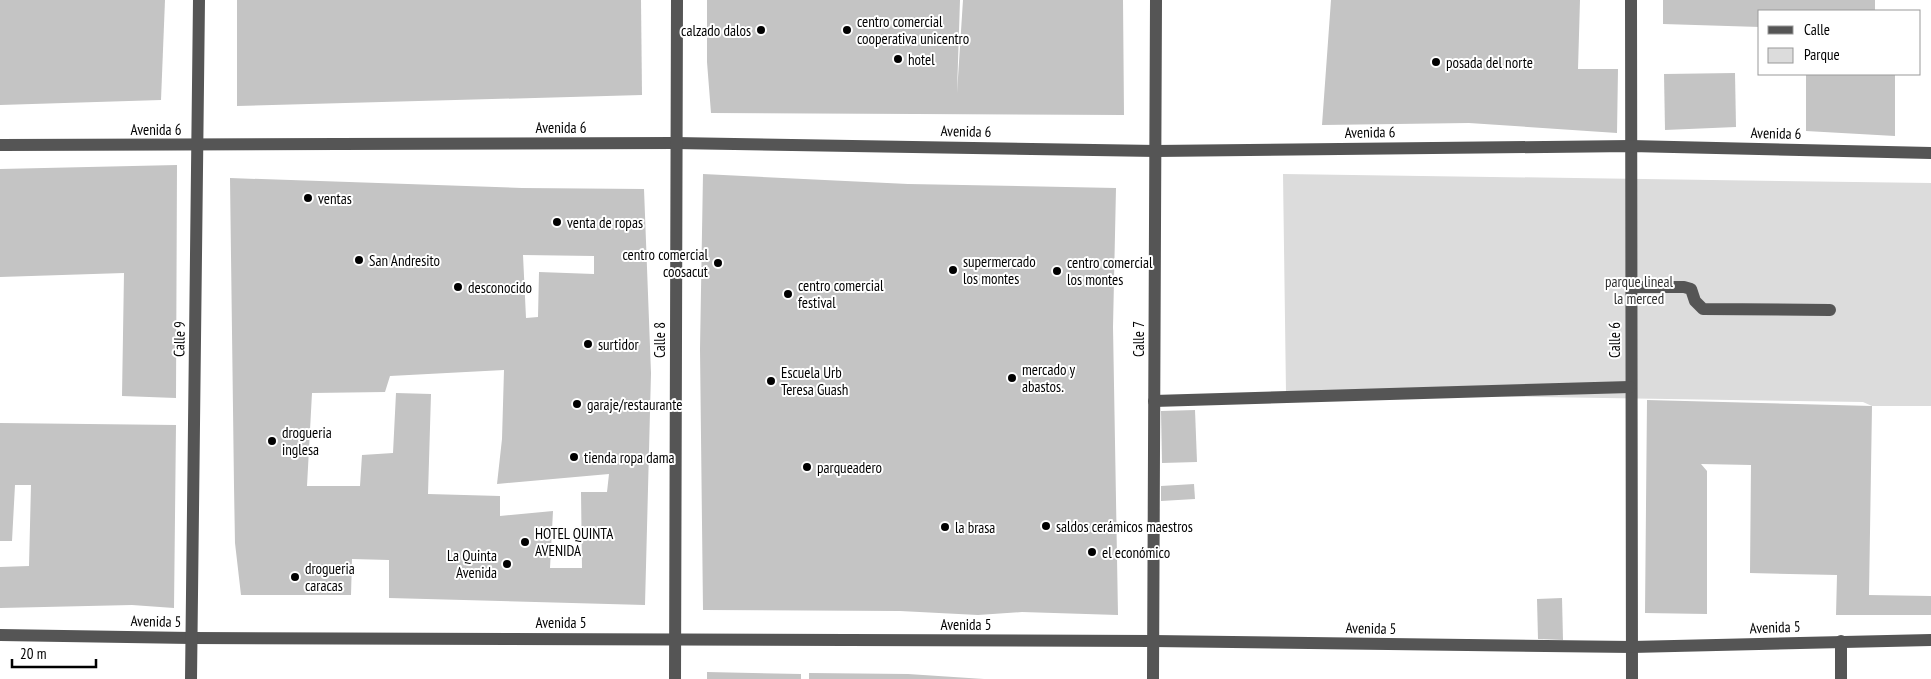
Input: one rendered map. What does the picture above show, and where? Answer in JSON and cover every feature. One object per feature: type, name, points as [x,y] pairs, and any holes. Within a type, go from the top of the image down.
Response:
[{"type":"street","name":"Calle 9","points":[[191,679],[199,0]]},
{"type":"street","name":"Calle 8","points":[[675,679],[675,143],[677,0]]},
{"type":"street","name":"Calle 7","points":[[1153,679],[1156,0]]},
{"type":"street","name":"Calle 6","points":[[1631,0],[1630,386],[1632,679]]},
{"type":"street","name":"Avenida 6","points":[[0,145],[675,143],[1156,151],[1630,146],[1931,153]]},
{"type":"street","points":[[1630,286],[1684,287],[1691,290],[1695,301],[1703,309],[1830,310]]},
{"type":"street","points":[[1154,400],[1630,386]]},
{"type":"street","name":"Avenida 5","points":[[0,635],[191,638],[676,638],[1153,641],[1632,647],[1931,640]]},
{"type":"street","points":[[1841,641],[1841,679]]},
{"type":"green space","name":"parque lineal la merced","points":[[1283,174],[1931,183],[1931,406],[1872,406],[1863,402],[1286,393]]},
{"type":"building","points":[[0,0],[165,0],[161,100],[0,105]]},
{"type":"building","points":[[237,0],[641,0],[642,95],[237,106]]},
{"type":"building","points":[[707,0],[960,0],[957,93],[963,0],[1123,0],[1124,115],[711,113],[707,62]]},
{"type":"building","points":[[1331,0],[1580,0],[1578,69],[1618,69],[1617,133],[1469,123],[1322,125]]},
{"type":"building","points":[[1663,0],[1875,0],[1875,10],[1758,10],[1758,27],[1663,24]]},
{"type":"building","points":[[1735,73],[1736,127],[1665,130],[1664,74]]},
{"type":"building","points":[[1806,75],[1895,75],[1895,136],[1806,131]]},
{"type":"building","points":[[177,165],[176,398],[122,396],[124,273],[0,277],[0,169]]},
{"type":"building","points":[[703,174],[908,184],[1116,188],[1113,327],[1118,615],[1022,612],[978,615],[900,611],[703,610],[700,349]]},
{"type":"building","points":[[230,178],[522,188],[644,189],[651,373],[645,605],[389,598],[389,560],[352,559],[351,595],[241,595],[235,543]],"holes":[[[523,255],[594,256],[594,274],[539,272],[538,317],[526,318]],[[504,370],[502,439],[497,484],[609,474],[607,492],[581,492],[582,568],[550,568],[553,511],[500,516],[500,496],[428,494],[431,394],[396,393],[393,453],[362,455],[360,486],[307,486],[312,393],[385,392],[390,376]]]},
{"type":"building","points":[[1647,400],[1872,406],[1869,595],[1931,596],[1931,615],[1836,615],[1837,575],[1750,573],[1751,465],[1701,464],[1707,471],[1707,614],[1645,613]]},
{"type":"building","points":[[1195,410],[1197,462],[1162,463],[1161,411]]},
{"type":"building","points":[[0,423],[176,425],[174,608],[132,605],[0,608],[0,567],[29,566],[31,485],[15,485],[12,541],[0,541]]},
{"type":"building","points":[[1194,484],[1195,499],[1161,501],[1161,486]]},
{"type":"building","points":[[1562,598],[1563,640],[1538,639],[1537,599]]},
{"type":"building","points":[[707,672],[801,674],[801,679],[707,679]]},
{"type":"building","points":[[809,673],[908,674],[984,679],[809,679]]},
{"type":"place","name":"calzado dalos","points":[[761,30]]},
{"type":"place","name":"centro comercial cooperativa unicentro","points":[[847,30]]},
{"type":"place","name":"hotel","points":[[898,59]]},
{"type":"place","name":"posada del norte","points":[[1436,62]]},
{"type":"place","name":"ventas","points":[[308,198]]},
{"type":"place","name":"venta de ropas","points":[[557,222]]},
{"type":"place","name":"San Andresito","points":[[359,260]]},
{"type":"place","name":"centro comercial coosacut","points":[[718,263]]},
{"type":"place","name":"supermercado los montes","points":[[953,270]]},
{"type":"place","name":"centro comercial los montes","points":[[1057,271]]},
{"type":"place","name":"desconocido","points":[[458,287]]},
{"type":"place","name":"centro comercial festival","points":[[788,294]]},
{"type":"place","name":"surtidor","points":[[588,344]]},
{"type":"place","name":"mercado y abastos.","points":[[1012,378]]},
{"type":"place","name":"Escuela Urb Teresa Guash","points":[[771,381]]},
{"type":"place","name":"garaje/restaurante","points":[[577,404]]},
{"type":"place","name":"drogueria inglesa","points":[[272,441]]},
{"type":"place","name":"tienda ropa dama","points":[[574,457]]},
{"type":"place","name":"parqueadero","points":[[807,467]]},
{"type":"place","name":"saldos cerámicos maestros","points":[[1046,526]]},
{"type":"place","name":"la brasa","points":[[945,527]]},
{"type":"place","name":"HOTEL QUINTA AVENIDA","points":[[525,542]]},
{"type":"place","name":"el económico","points":[[1092,552]]},
{"type":"place","name":"La Quinta Avenida","points":[[507,564]]},
{"type":"place","name":"drogueria caracas","points":[[295,577]]}]
